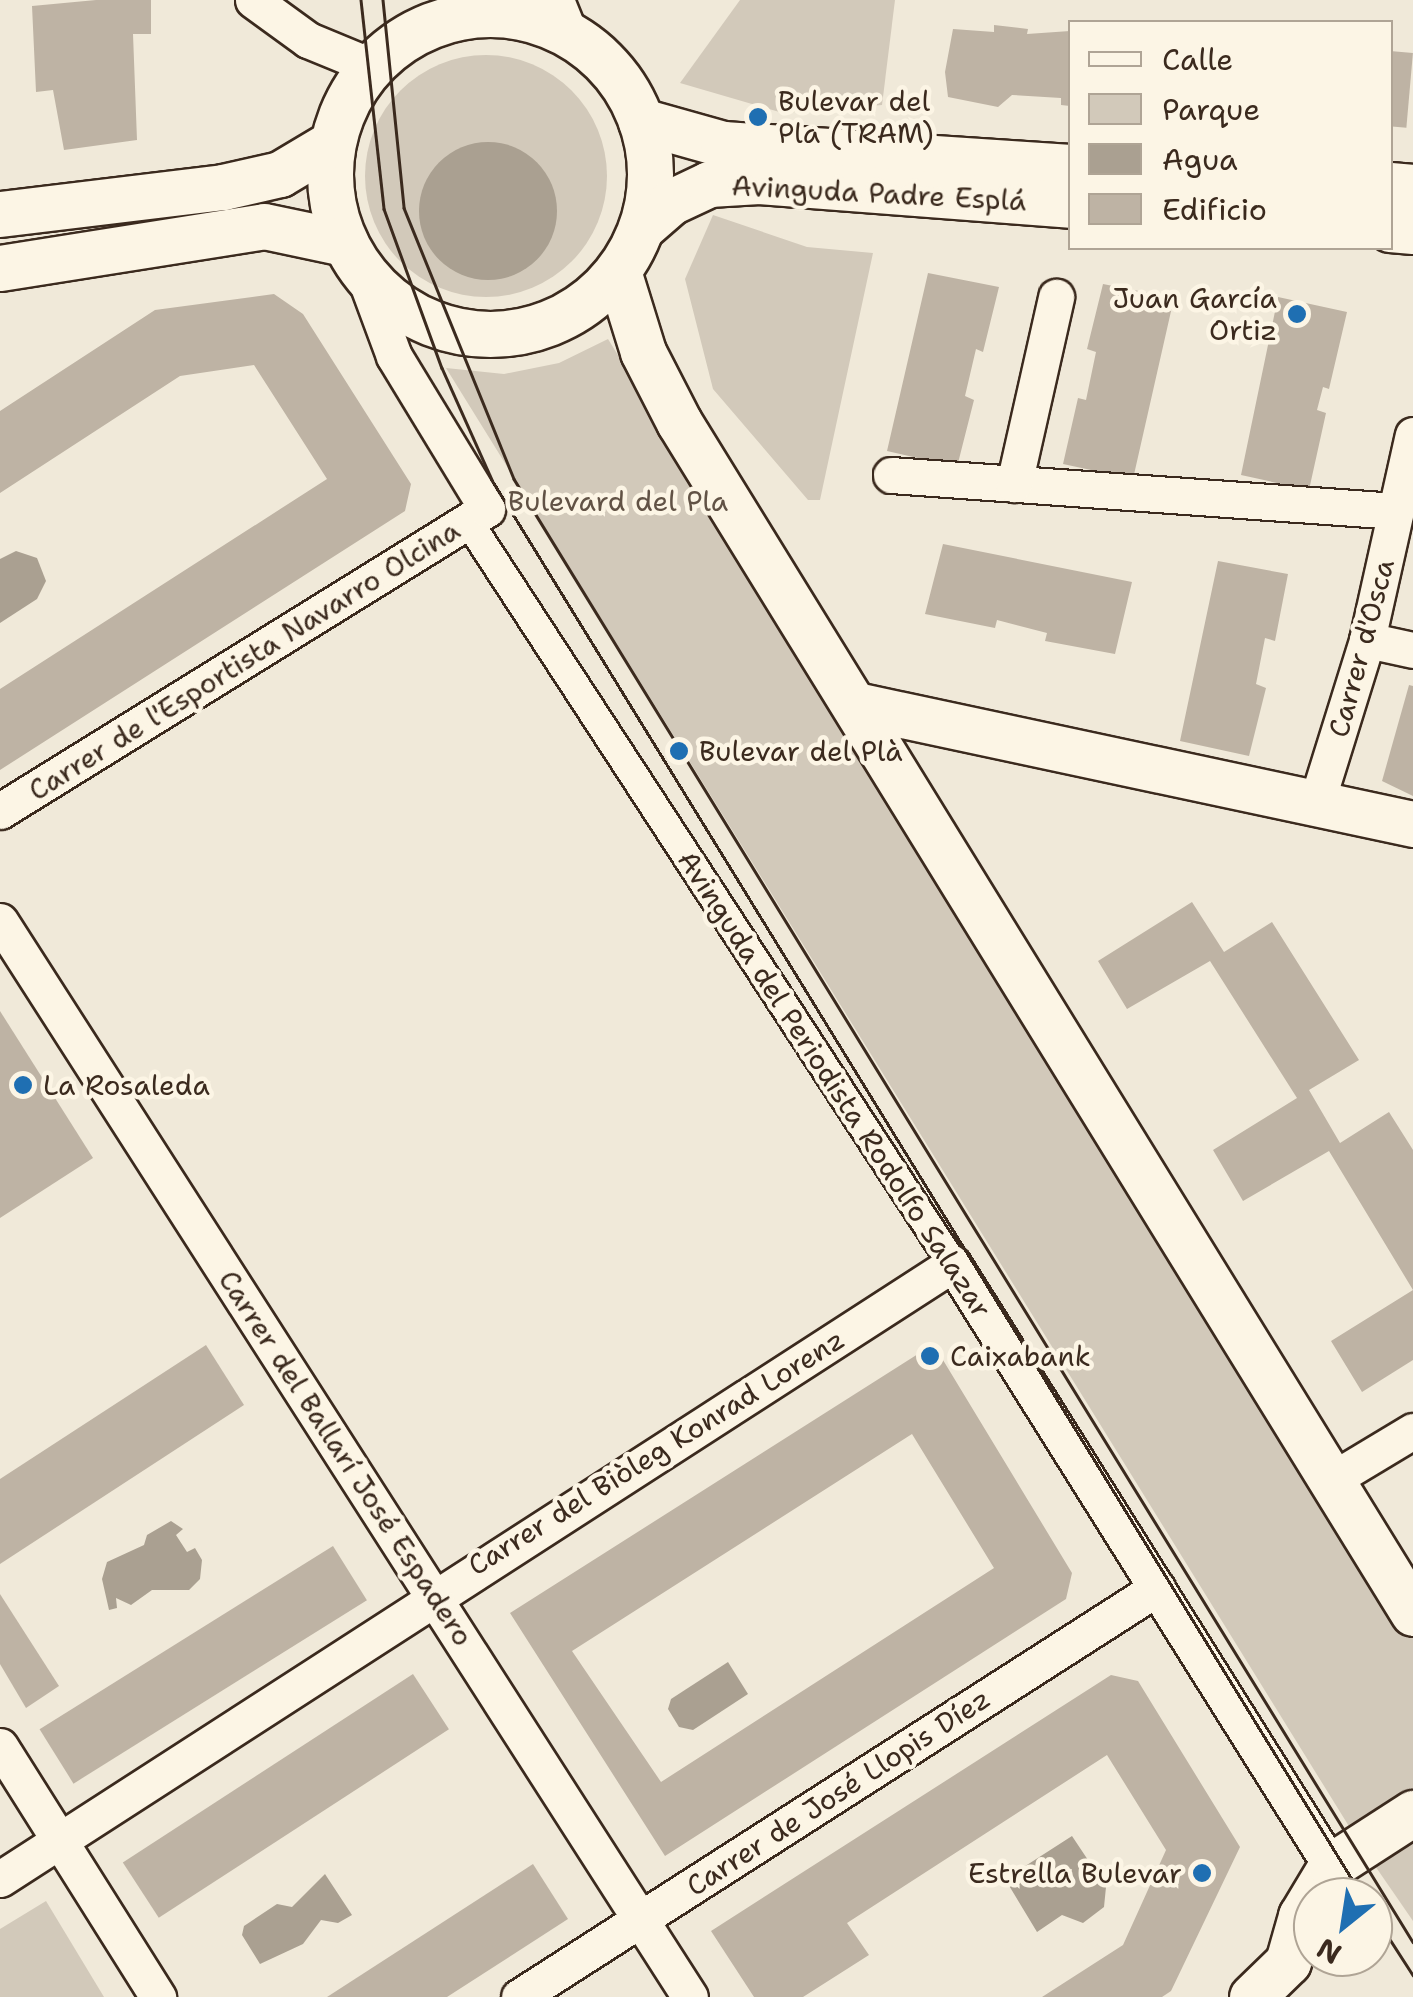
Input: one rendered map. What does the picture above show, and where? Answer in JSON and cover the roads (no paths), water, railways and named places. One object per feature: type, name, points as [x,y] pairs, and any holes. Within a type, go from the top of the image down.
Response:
[{"type":"street","points":[[253,0],[308,40],[370,66]]},
{"type":"street","points":[[0,268],[264,226],[354,258],[424,320],[491,334],[562,318],[618,271],[641,228],[649,193],[641,121],[614,72],[563,18],[529,19],[448,10],[404,38],[370,66],[340,115],[332,143],[331,194],[354,258]]},
{"type":"street","name":"Avinguda Padre Esplá","points":[[641,121],[723,144],[1068,167]]},
{"type":"street","points":[[0,214],[223,187],[280,174],[332,143]]},
{"type":"street","name":"Avinguda Padre Esplá","points":[[641,228],[671,202],[709,184],[759,181],[1068,205]]},
{"type":"street","name":"Avinguda del Periodista Rodolfo Salazar","points":[[354,258],[394,356],[478,515],[1331,1866]]},
{"type":"street","points":[[618,271],[642,352],[680,422],[1413,1613]]},
{"type":"street","points":[[1014,484],[1056,296]]},
{"type":"street","name":"Carrer d'Osca","points":[[1317,802],[1367,640],[1413,435]]},
{"type":"street","points":[[890,475],[1396,511]]},
{"type":"street","name":"Carrer de l'Esportista Navarro Olcina","points":[[0,811],[478,515]]},
{"type":"street","points":[[1367,640],[1413,650]]},
{"type":"street","points":[[856,704],[1413,824]]},
{"type":"street","name":"Carrer del Ballarí José Espadero","points":[[0,921],[690,1997]]},
{"type":"street","name":"Carrer del Biòleg Konrad Lorenz","points":[[0,1879],[434,1594],[953,1264]]},
{"type":"street","points":[[1333,1479],[1413,1431]]},
{"type":"street","name":"Carrer de José Llopis Díez","points":[[519,1997],[1158,1588]]},
{"type":"street","points":[[0,1746],[158,1997]]},
{"type":"street","points":[[1252,1997],[1296,1980],[1301,1916],[1331,1866],[1413,1813]]},
{"type":"water","points":[[488,142],[514,147],[537,162],[552,185],[557,211],[552,237],[537,260],[514,275],[488,280],[462,275],[439,260],[424,237],[419,211],[424,185],[439,162],[462,147]]},
{"type":"water","points":[[16,551],[37,558],[46,581],[37,599],[0,623],[0,559]]},
{"type":"water","points":[[171,1521],[183,1529],[176,1535],[187,1552],[195,1548],[202,1560],[200,1579],[189,1590],[152,1590],[131,1605],[116,1598],[117,1608],[109,1610],[102,1579],[107,1562],[144,1545],[147,1535]]},
{"type":"water","points":[[728,1662],[748,1694],[693,1730],[679,1727],[668,1709],[671,1699]]},
{"type":"water","points":[[1072,1836],[1106,1887],[1104,1907],[1083,1923],[1062,1915],[1037,1932],[1005,1879]]},
{"type":"water","points":[[325,1874],[352,1915],[338,1923],[321,1920],[303,1944],[260,1964],[242,1935],[244,1926],[277,1904],[292,1907]]},
{"type":"tram line","points":[[361,0],[384,209],[442,368],[492,480],[1351,1877]]},
{"type":"tram line","points":[[383,0],[404,208],[514,479],[1413,1942]]},
{"type":"tram line","points":[[1393,1944],[1413,1975]]},
{"type":"place","name":"Bulevar del Pla (TRAM)","points":[[758,117]]},
{"type":"place","name":"Juan García Ortiz","points":[[1297,314]]},
{"type":"place","name":"Bulevar del Plà","points":[[679,751]]},
{"type":"place","name":"La Rosaleda","points":[[23,1085]]},
{"type":"place","name":"Caixabank","points":[[930,1356]]},
{"type":"place","name":"Estrella Bulevar","points":[[1202,1873]]},
{"type":"park label","name":"Bulevard del Pla","points":[[618,501]]}]
